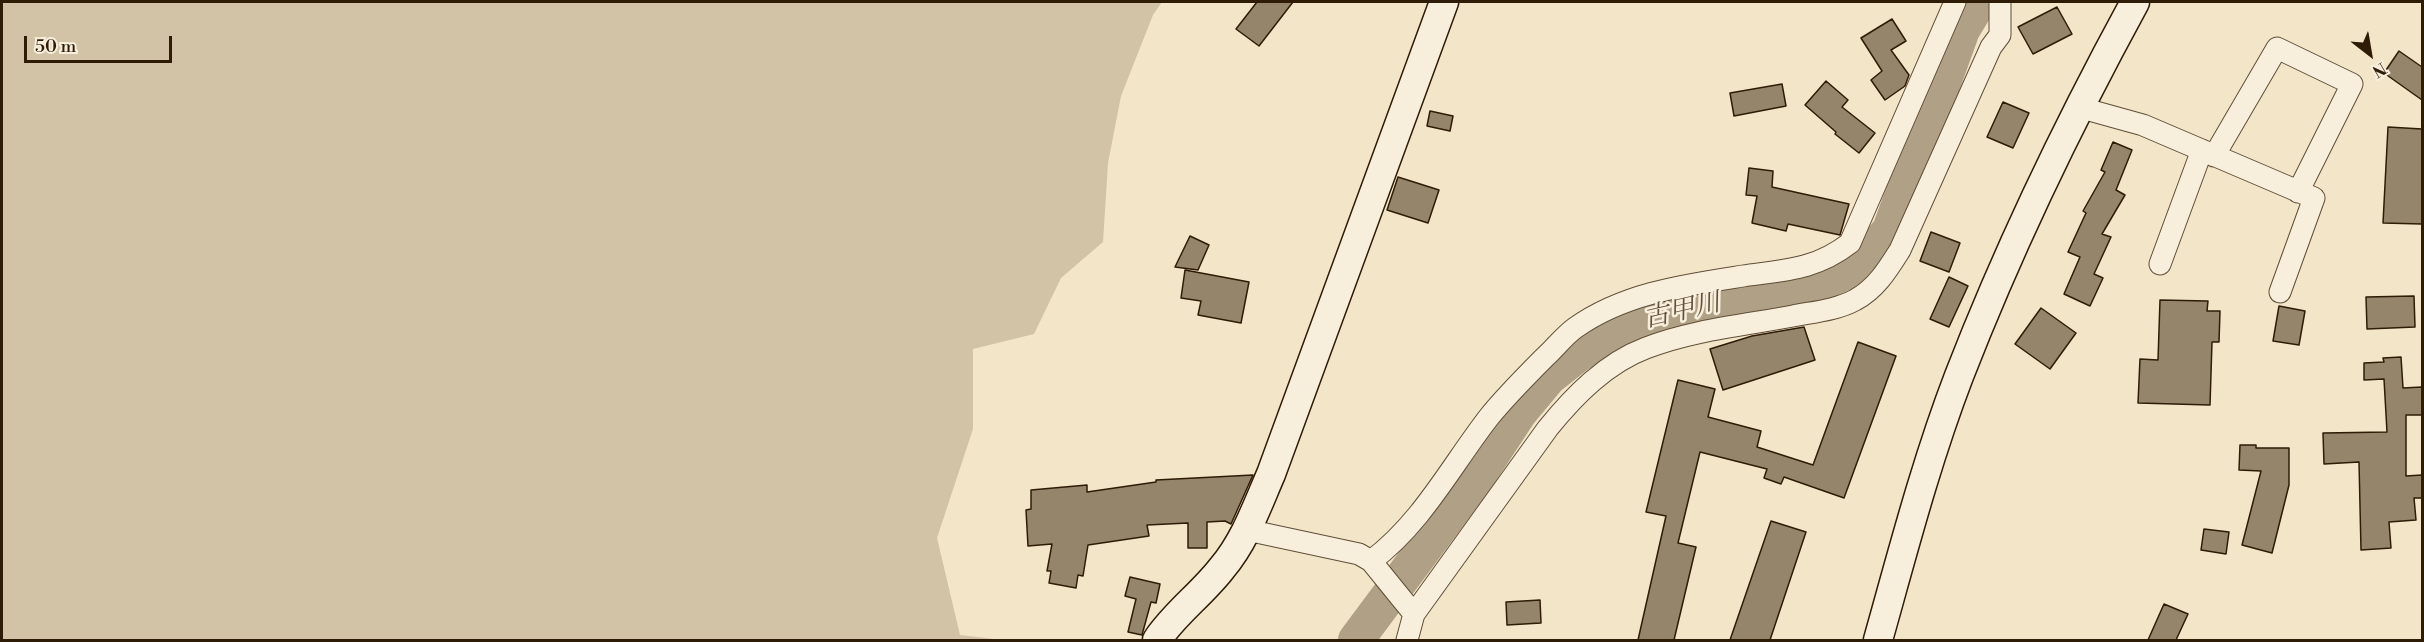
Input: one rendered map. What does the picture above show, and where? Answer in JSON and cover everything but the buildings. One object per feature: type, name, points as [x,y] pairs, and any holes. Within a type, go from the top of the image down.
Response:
[{"type":"street","points":[[1157,640],[1166,627],[1223,568],[1247,530],[1271,474],[1444,2]]},
{"type":"street","points":[[1377,568],[1387,549],[1412,525],[1490,416],[1573,329],[1606,309],[1653,292],[1809,266],[1834,255],[1850,243],[1955,2]]},
{"type":"street","points":[[1878,640],[1922,482],[1959,376],[1997,285],[2078,107],[2134,2]]},
{"type":"street","points":[[1407,640],[1411,610],[1548,428],[1570,401],[1604,371],[1644,348],[1676,338],[1822,310],[1855,300],[1881,280],[1900,249],[1991,47],[2000,34],[2000,5]]},
{"type":"street","points":[[2160,264],[2208,153],[2277,48],[2352,84],[2298,192]]},
{"type":"street","points":[[2078,107],[2143,125],[2314,198],[2280,291]]},
{"type":"street","points":[[1247,530],[1359,554],[1377,568],[1411,610]]},
{"type":"shaded area","points":[[2,2],[1162,2],[1153,15],[1121,96],[1108,163],[1103,242],[1061,278],[1034,334],[973,349],[973,429],[937,538],[960,635],[1002,640],[2,640]]},
{"type":"waterway","name":"古甲川","points":[[1356,640],[1475,480],[1519,413],[1549,377],[1577,355],[1638,320],[1751,299],[1826,281],[1862,264],[1890,230],[1962,30],[1979,2]]}]
